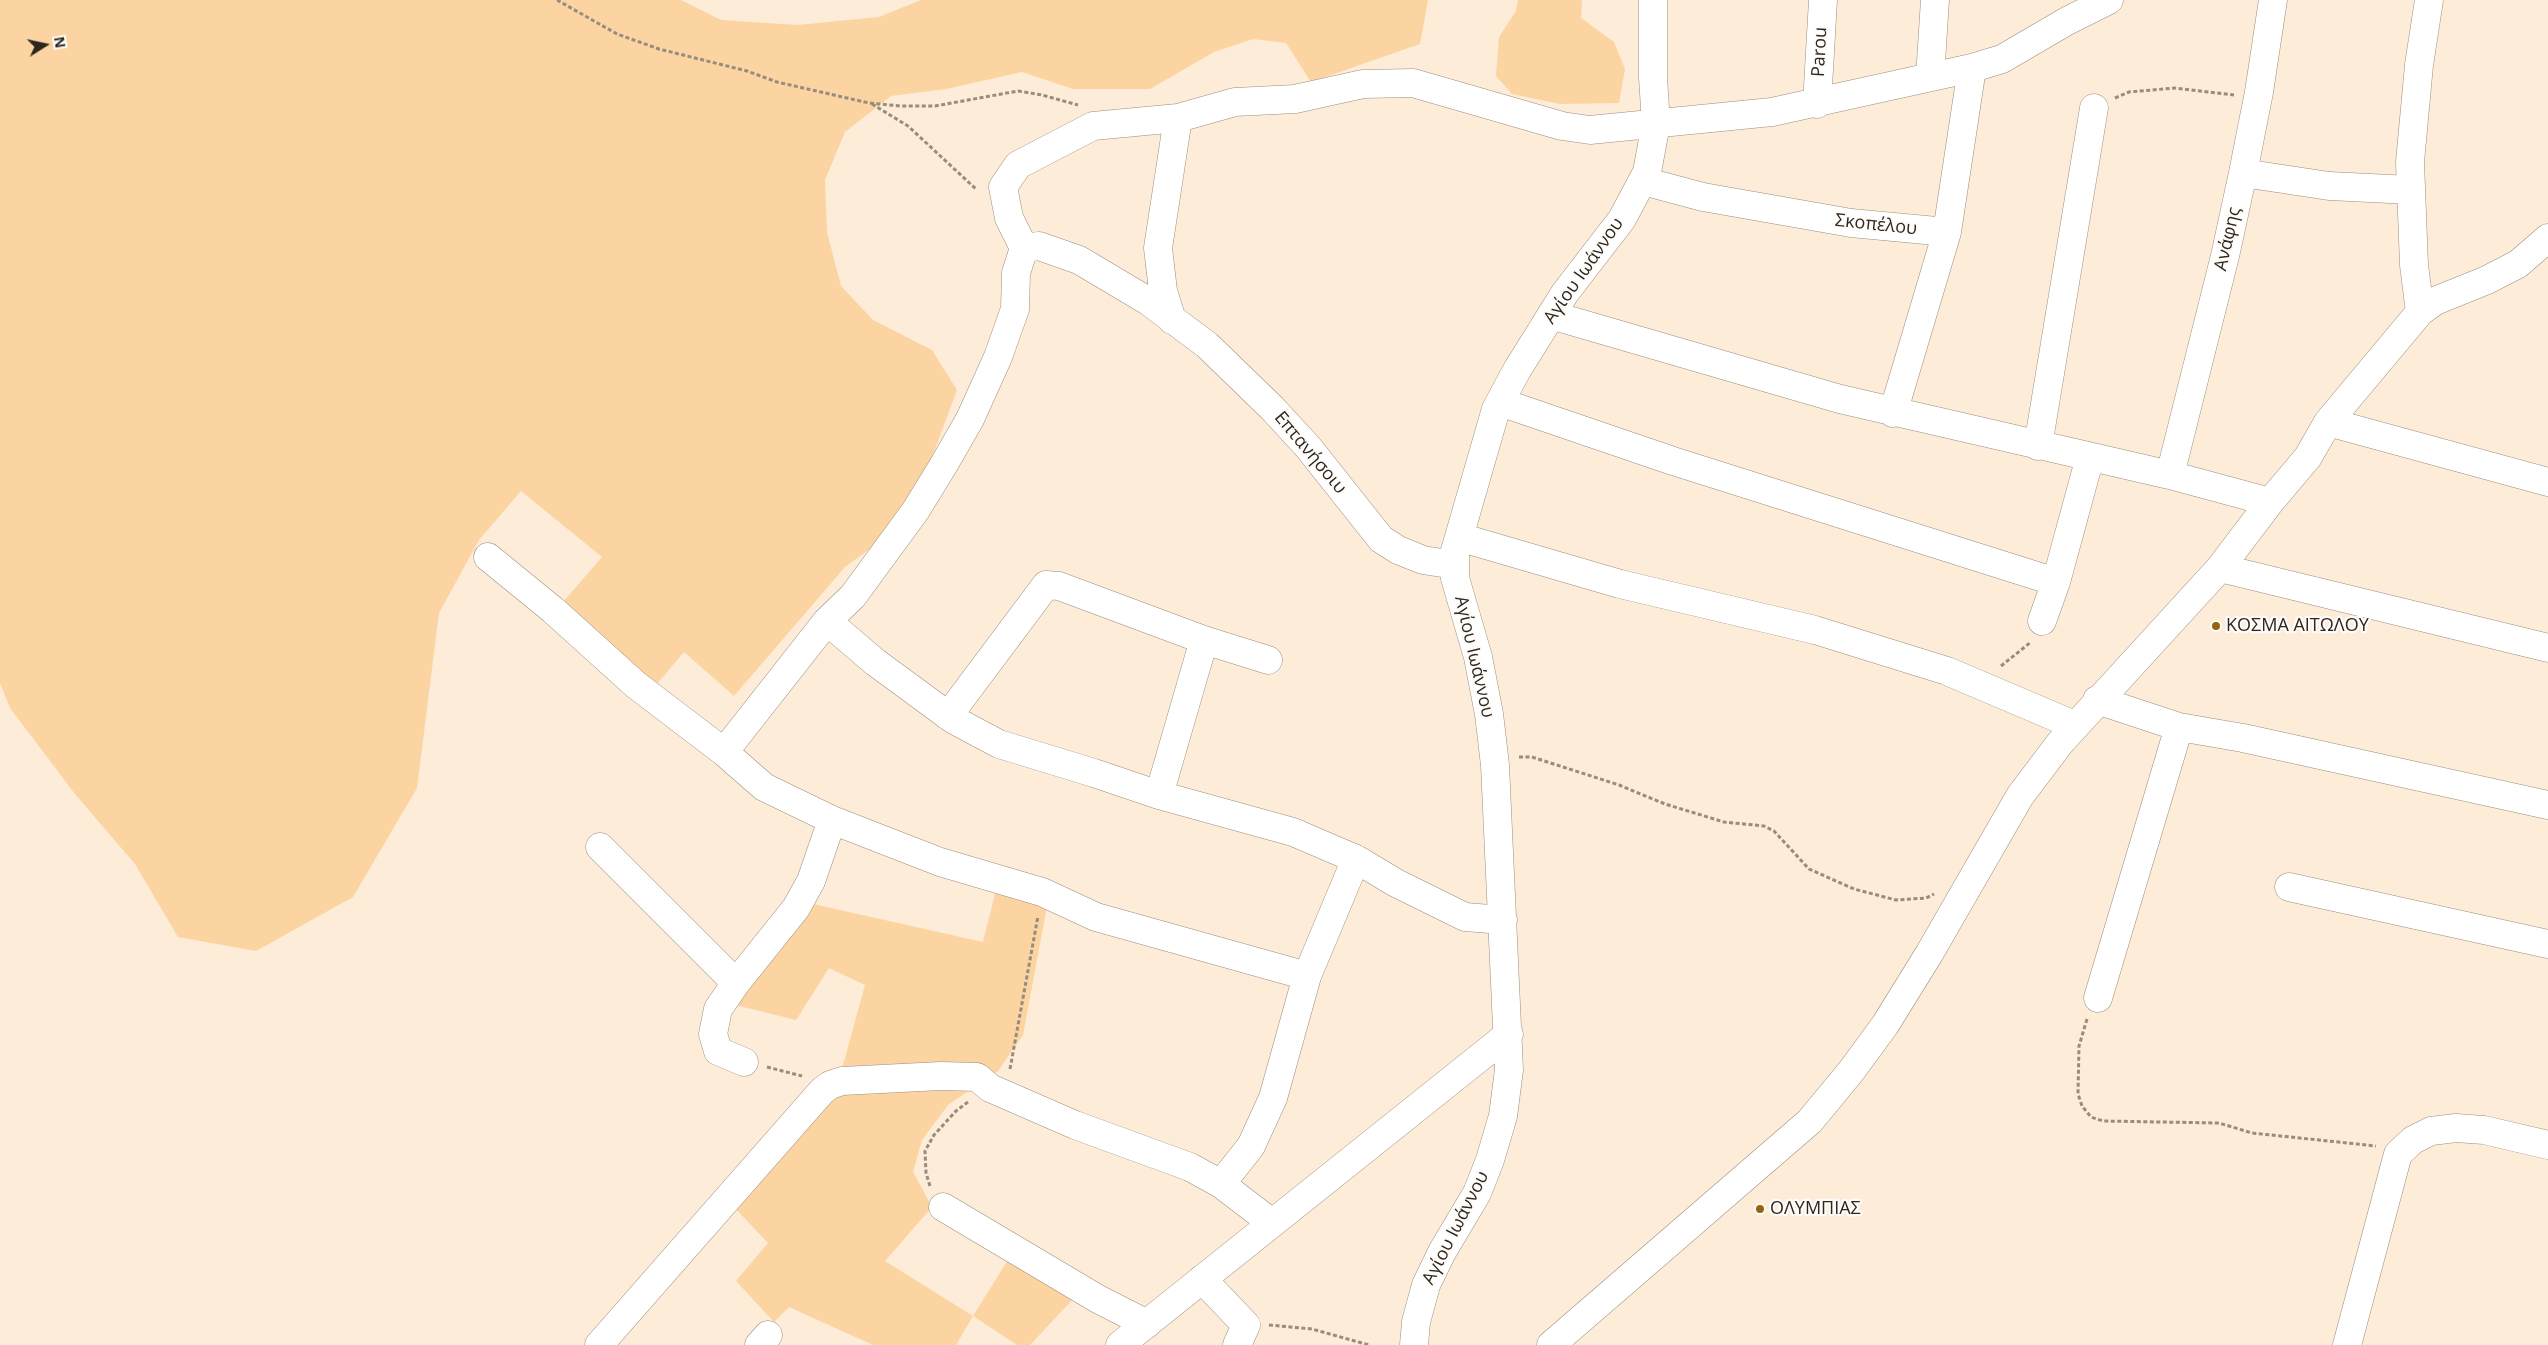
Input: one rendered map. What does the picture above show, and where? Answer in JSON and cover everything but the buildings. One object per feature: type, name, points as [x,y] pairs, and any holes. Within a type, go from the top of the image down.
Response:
[{"type":"street","name":"Αγίου Ιωάννου","points":[[1414,1345],[1416,1322],[1426,1286],[1442,1252],[1477,1193],[1492,1151],[1503,1116],[1509,1070],[1509,1034],[1495,765],[1489,714],[1478,656],[1455,578],[1455,551],[1500,402],[1565,293],[1622,219],[1643,181],[1651,156],[1656,124],[1652,78],[1653,0]]},
{"type":"street","name":"Parou","points":[[1817,104],[1823,0]]},
{"type":"street","points":[[1930,77],[1935,0]]},
{"type":"street","points":[[724,752],[828,621],[853,596],[916,510],[970,419],[998,357],[1015,309],[1016,272],[1024,248],[1009,218],[1003,187],[1018,165],[1093,126],[1178,118],[1235,102],[1295,99],[1363,84],[1413,83],[1562,126],[1590,130],[1772,112],[1817,104],[1972,68],[2002,59],[2023,49],[2067,21],[2109,0]]},
{"type":"street","name":"Ανάφης","points":[[2170,475],[2225,256],[2243,173],[2273,0]]},
{"type":"street","points":[[2420,312],[2414,266],[2410,162],[2419,65],[2429,0]]},
{"type":"street","points":[[1892,413],[1947,232],[1972,68]]},
{"type":"street","points":[[2038,446],[2094,108]]},
{"type":"street","points":[[1172,320],[1163,291],[1158,248],[1178,118]]},
{"type":"street","points":[[2243,173],[2328,186],[2411,190]]},
{"type":"street","name":"Σκοπέλου","points":[[1643,181],[1703,197],[1851,223],[1947,232]]},
{"type":"street","points":[[1551,1345],[1810,1121],[1852,1070],[1885,1025],[1929,954],[2020,796],[2074,725],[2220,568],[2270,502],[2308,457],[2328,422],[2420,312],[2435,301],[2487,280],[2518,264],[2548,238]]},
{"type":"street","name":"Επτανήσοιυ","points":[[1024,248],[1038,246],[1079,260],[1148,301],[1207,345],[1272,408],[1308,447],[1381,539],[1398,550],[1423,560],[1455,564]]},
{"type":"street","points":[[1551,316],[1892,413],[2170,475],[2270,502]]},
{"type":"street","points":[[1500,402],[1673,460],[2056,582]]},
{"type":"street","points":[[2328,422],[2548,482]]},
{"type":"street","points":[[2042,621],[2056,582],[2090,457]]},
{"type":"street","points":[[1459,536],[1620,584],[1815,630],[1947,671],[2074,725]]},
{"type":"street","points":[[488,557],[553,610],[636,685],[724,752],[764,787],[832,820],[940,862],[1042,892],[1096,917],[1307,976]]},
{"type":"street","points":[[2220,568],[2548,648]]},
{"type":"street","points":[[948,716],[1046,585],[1059,586],[1204,640],[1268,660]]},
{"type":"street","points":[[828,621],[875,662],[948,716],[999,744],[1159,795],[1293,832],[1356,859],[1396,884],[1465,917],[1503,920]]},
{"type":"street","points":[[1159,795],[1204,640]]},
{"type":"street","points":[[2097,700],[2179,727],[2243,738],[2548,806]]},
{"type":"street","points":[[2098,998],[2179,727]]},
{"type":"street","points":[[744,1062],[718,1051],[713,1034],[718,1009],[736,983],[796,908],[811,881],[832,820]]},
{"type":"street","points":[[600,846],[736,983]]},
{"type":"street","points":[[1221,1184],[1251,1146],[1273,1098],[1307,976],[1356,859]]},
{"type":"street","points":[[2289,887],[2548,944]]},
{"type":"street","points":[[1120,1345],[1509,1034]]},
{"type":"street","points":[[599,1345],[660,1278],[729,1194],[830,1085],[842,1081],[941,1076],[977,1077],[990,1088],[1076,1125],[1190,1167],[1221,1184],[1272,1223]]},
{"type":"street","points":[[2347,1345],[2398,1154],[2413,1140],[2431,1131],[2456,1128],[2484,1130],[2548,1145]]},
{"type":"street","points":[[943,1207],[1098,1299],[1147,1324]]},
{"type":"street","points":[[1202,1279],[1241,1335]]},
{"type":"path","points":[[556,0],[617,34],[659,49],[748,71],[777,82],[869,103],[900,106],[935,106],[1018,91],[1076,104],[1114,125]]},
{"type":"path","points":[[2094,108],[2129,92],[2175,88],[2219,92],[2257,100]]},
{"type":"path","points":[[869,103],[908,126],[979,191]]},
{"type":"path","points":[[1977,684],[2031,642],[2042,621]]},
{"type":"path","points":[[1495,765],[1512,758],[1532,757],[1619,786],[1665,804],[1724,822],[1764,826],[1774,831],[1809,869],[1854,889],[1896,900],[1926,898],[1935,894]]},
{"type":"path","points":[[943,1207],[932,1193],[926,1173],[925,1151],[934,1135],[956,1111],[990,1088],[1012,1068],[1042,892]]},
{"type":"path","points":[[2098,998],[2088,1018],[2079,1046],[2078,1094],[2082,1106],[2091,1116],[2103,1121],[2219,1123],[2252,1133],[2378,1146],[2398,1154]]},
{"type":"path","points":[[744,1062],[787,1071],[830,1085]]},
{"type":"path","points":[[1241,1335],[1312,1329],[1370,1345]]},
{"type":"shaded area","points":[[0,0],[681,0],[721,20],[797,25],[879,17],[921,0],[1428,0],[1420,44],[1311,82],[1286,43],[1253,39],[1214,52],[1150,89],[1073,89],[1022,72],[946,89],[891,96],[845,132],[825,180],[827,232],[841,286],[873,320],[932,350],[957,390],[925,476],[882,540],[845,567],[734,696],[684,652],[644,699],[557,609],[602,557],[521,491],[479,540],[439,613],[417,788],[353,897],[256,951],[178,937],[135,864],[75,794],[10,708],[0,683]]},
{"type":"shaded area","points":[[1518,0],[1582,0],[1581,18],[1614,42],[1625,69],[1619,103],[1560,104],[1512,94],[1496,76],[1499,37],[1516,11]]},
{"type":"shaded area","points":[[997,886],[1047,906],[1023,1035],[998,1071],[948,1105],[922,1140],[913,1172],[932,1207],[885,1261],[973,1316],[956,1345],[873,1345],[789,1307],[774,1322],[736,1281],[768,1243],[732,1205],[834,1098],[865,985],[829,968],[796,1020],[727,1003],[804,902],[983,942]]},
{"type":"shaded area","points":[[1008,1260],[1074,1298],[1030,1345],[1017,1345],[973,1316]]},
{"type":"place","name":"ΚΟΣΜΑ ΑΙΤΩΛΟΥ","points":[[2216,626]]},
{"type":"place","name":"ΟΛΥΜΠΙΑΣ","points":[[1760,1209]]}]
